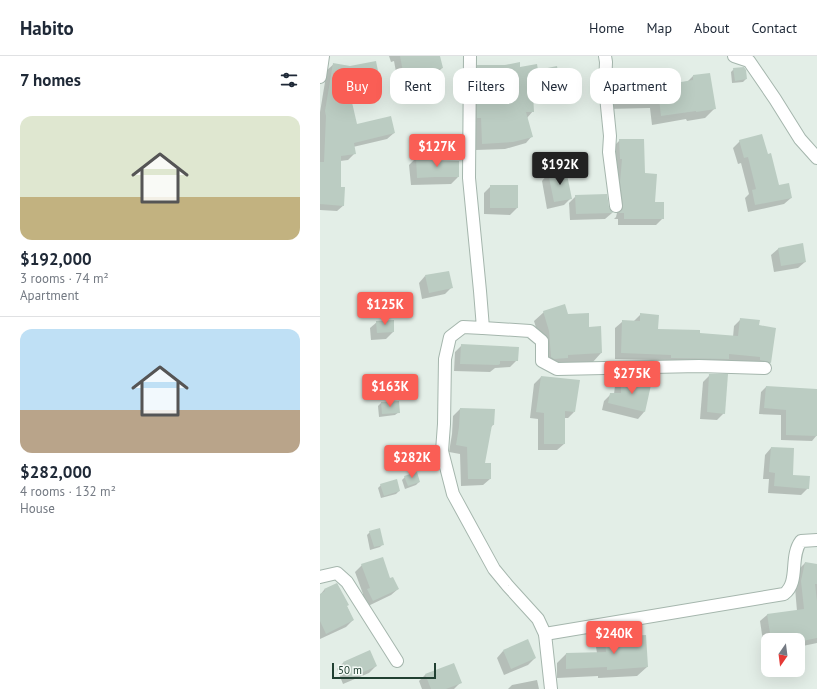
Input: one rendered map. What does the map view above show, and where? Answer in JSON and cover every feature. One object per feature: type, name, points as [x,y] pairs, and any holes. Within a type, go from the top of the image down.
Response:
[{"type":"street","points":[[320,77],[323,56]]},
{"type":"street","points":[[470,56],[469,178],[480,291],[482,328]]},
{"type":"street","points":[[605,56],[605,86],[610,136],[609,152],[616,206]]},
{"type":"street","points":[[734,56],[749,61],[800,139],[817,158]]},
{"type":"street","points":[[551,689],[546,634],[538,619],[494,569],[453,494],[442,451],[445,359],[450,337],[463,327],[530,332],[542,341],[542,361],[557,369],[699,366],[764,368]]},
{"type":"street","points":[[546,634],[784,594],[789,591],[792,584],[797,547],[801,541],[817,540]]},
{"type":"street","points":[[320,577],[337,573],[347,582],[397,661]]},
{"type":"building","points":[[400,56],[440,56],[443,68],[402,68]]},
{"type":"building","points":[[376,61],[377,68],[332,68],[333,63],[350,66]]},
{"type":"building","points":[[520,62],[520,67],[537,64],[538,68],[527,68],[527,104],[534,104],[534,112],[526,112],[533,137],[513,142],[482,144],[481,118],[477,118],[477,104],[519,104],[519,68],[477,68],[477,65],[505,65]]},
{"type":"building","points":[[744,67],[746,70],[747,79],[735,81],[733,68]]},
{"type":"building","points":[[332,69],[332,104],[352,104],[357,124],[391,116],[395,133],[354,143],[356,154],[341,156],[341,187],[345,187],[344,206],[320,204],[320,162],[324,162],[325,111]]},
{"type":"building","points":[[710,73],[716,109],[661,116],[660,104],[681,104],[681,82],[693,80],[693,75]]},
{"type":"building","points":[[762,134],[768,154],[771,153],[779,185],[789,183],[792,198],[755,205],[752,190],[756,189],[748,157],[744,158],[739,140]]},
{"type":"building","points":[[619,139],[644,139],[645,173],[657,174],[655,202],[664,202],[664,219],[624,219],[624,213],[619,213],[623,209],[623,205],[620,182],[622,159],[620,159]]},
{"type":"building","points":[[426,156],[427,160],[459,161],[459,177],[417,178],[416,157]]},
{"type":"building","points":[[566,170],[572,199],[554,202],[548,173]]},
{"type":"building","points":[[490,185],[518,185],[518,208],[490,208]]},
{"type":"building","points":[[607,194],[609,207],[613,213],[576,214],[575,195]]},
{"type":"building","points":[[803,243],[806,262],[781,266],[778,248]]},
{"type":"building","points":[[449,271],[453,288],[429,293],[425,275]]},
{"type":"building","points":[[565,304],[568,314],[589,313],[589,327],[601,326],[602,353],[568,355],[568,358],[554,359],[551,357],[549,331],[543,311]]},
{"type":"building","points":[[640,313],[659,315],[658,329],[700,330],[700,333],[738,336],[740,318],[760,320],[759,325],[776,328],[771,363],[760,360],[760,357],[729,354],[729,359],[671,358],[671,355],[621,353],[622,320],[640,321]]},
{"type":"building","points":[[394,320],[394,332],[377,333],[376,321]]},
{"type":"building","points":[[461,344],[519,347],[518,361],[500,361],[500,364],[498,365],[460,364]]},
{"type":"building","points":[[709,374],[728,374],[725,414],[707,412]]},
{"type":"building","points":[[541,376],[580,380],[575,412],[565,411],[565,444],[544,444],[544,413],[536,412]]},
{"type":"building","points":[[621,378],[651,385],[645,412],[608,403],[610,393],[621,393]]},
{"type":"building","points":[[766,386],[817,389],[817,436],[786,435],[786,410],[764,408]]},
{"type":"building","points":[[399,401],[400,413],[382,414],[381,402]]},
{"type":"building","points":[[460,408],[495,409],[494,425],[492,425],[485,463],[491,463],[491,479],[468,479],[467,447],[456,445]]},
{"type":"building","points":[[771,447],[794,448],[793,475],[810,476],[809,489],[774,486],[775,473],[769,472]]},
{"type":"building","points":[[417,472],[420,482],[408,486],[404,476]]},
{"type":"building","points":[[397,479],[400,491],[384,496],[380,484]]},
{"type":"building","points":[[380,528],[384,545],[374,547],[369,531]]},
{"type":"building","points":[[383,557],[390,578],[393,577],[399,589],[373,601],[367,589],[370,588],[361,564]]},
{"type":"building","points":[[805,562],[817,564],[817,584],[815,584],[817,601],[817,638],[805,641],[805,633],[770,633],[767,614],[804,609],[801,581]]},
{"type":"building","points":[[337,583],[349,605],[347,606],[354,620],[326,634],[320,621],[320,594],[325,591],[324,589]]},
{"type":"building","points":[[646,635],[648,667],[607,670],[607,667],[566,669],[566,653],[606,652],[605,637]]},
{"type":"building","points":[[528,639],[536,658],[511,669],[503,650]]},
{"type":"building","points":[[370,650],[377,666],[350,678],[343,662]]},
{"type":"building","points":[[454,663],[462,683],[446,689],[431,689],[425,674]]}]
